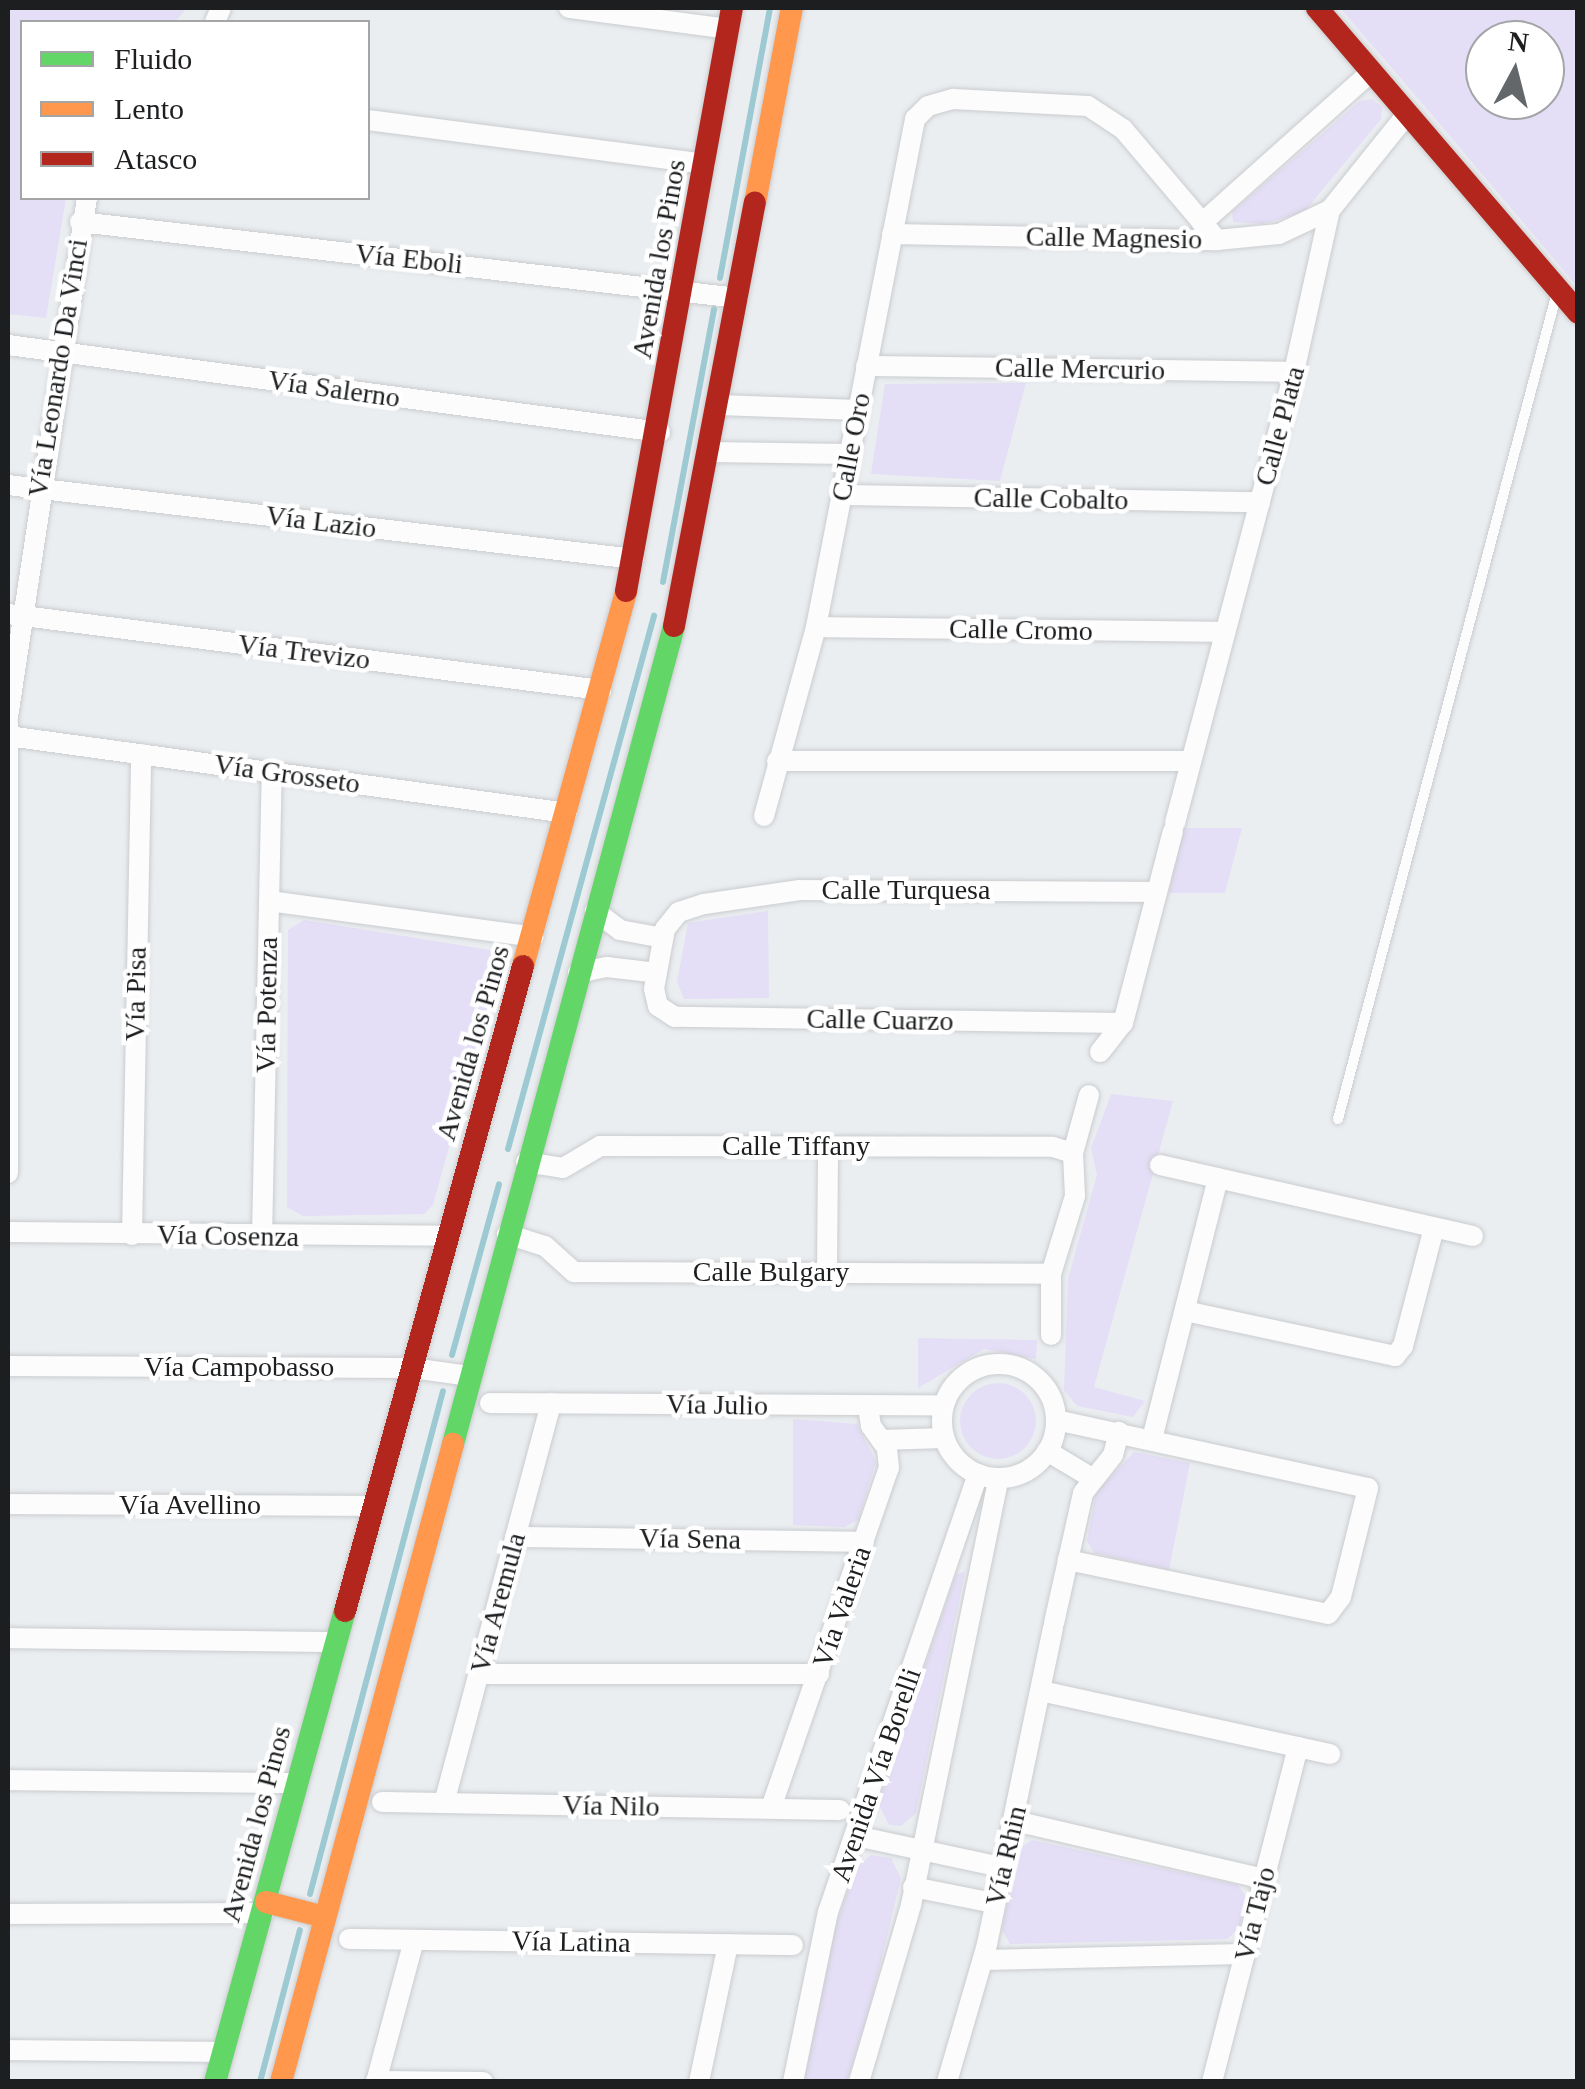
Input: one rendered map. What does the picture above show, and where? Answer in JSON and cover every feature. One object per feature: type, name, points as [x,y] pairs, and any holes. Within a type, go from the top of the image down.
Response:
[{"type":"street","points":[[569,8],[730,18]]},
{"type":"street","name":"Avenida los Pinos","points":[[281,2082],[506,1234],[503,1164],[534,937],[601,690],[653,598],[710,452],[792,8]]},
{"type":"street","points":[[1317,8],[1578,312]]},
{"type":"street","name":"Avenida los Pinos","points":[[215,2082],[448,1236],[503,1164],[578,973],[595,911],[653,598],[634,559],[660,432],[730,18]]},
{"type":"street","points":[[1217,240],[1202,222],[1372,71]]},
{"type":"street","name":"Calle Oro","points":[[764,816],[816,628],[915,119],[928,106],[952,99],[1063,101],[1107,115],[1202,222]]},
{"type":"street","name":"Calle Plata","points":[[1122,1024],[1294,372],[1330,210],[1408,113]]},
{"type":"street","points":[[370,120],[705,164]]},
{"type":"street","name":"Vía Leonardo Da Vinci","points":[[8,1173],[8,728],[14,615],[39,490],[86,200]]},
{"type":"street","name":"Calle Magnesio","points":[[892,234],[1217,240],[1279,234],[1330,210]]},
{"type":"street","name":"Vía Eboli","points":[[80,222],[738,298]]},
{"type":"street","name":"Vía Salerno","points":[[8,346],[660,432]]},
{"type":"street","name":"Calle Mercurio","points":[[866,366],[1294,372]]},
{"type":"street","points":[[719,405],[858,410]]},
{"type":"street","points":[[710,452],[850,454]]},
{"type":"street","name":"Vía Lazio","points":[[8,485],[634,559]]},
{"type":"street","name":"Calle Cobalto","points":[[842,495],[1260,502]]},
{"type":"street","name":"Vía Trevizo","points":[[14,615],[601,690]]},
{"type":"street","name":"Calle Cromo","points":[[816,628],[1225,632]]},
{"type":"street","name":"Vía Grosseto","points":[[8,728],[141,754],[566,813]]},
{"type":"street","name":"Vía Pisa","points":[[132,1234],[141,754]]},
{"type":"street","points":[[777,761],[1192,761]]},
{"type":"street","name":"Vía Potenza","points":[[262,1238],[272,773]]},
{"type":"street","name":"Calle Turquesa","points":[[664,934],[683,910],[787,890],[1157,892]]},
{"type":"street","points":[[269,901],[534,937]]},
{"type":"street","points":[[578,973],[606,967],[656,981],[664,934],[620,930],[595,911]]},
{"type":"street","name":"Calle Cuarzo","points":[[656,981],[658,1006],[675,1017],[1122,1024]]},
{"type":"street","points":[[1100,1052],[1122,1024]]},
{"type":"street","points":[[1050,1336],[1051,1274],[1075,1196],[1073,1153],[1089,1095]]},
{"type":"street","name":"Calle Tiffany","points":[[503,1164],[563,1168],[600,1146],[1052,1147],[1073,1153]]},
{"type":"street","points":[[827,1272],[828,1146]]},
{"type":"street","points":[[1160,1165],[1472,1236]]},
{"type":"street","points":[[1152,1440],[1218,1178]]},
{"type":"street","points":[[1184,1311],[1399,1354],[1434,1228]]},
{"type":"street","name":"Vía Cosenza","points":[[8,1232],[262,1238],[448,1236]]},
{"type":"street","name":"Calle Bulgary","points":[[506,1234],[545,1246],[574,1272],[1051,1274]]},
{"type":"street","name":"Vía Campobasso","points":[[8,1366],[412,1368],[470,1376]]},
{"type":"street","points":[[1015,1366],[1044,1386],[1056,1420],[1047,1452],[1018,1475],[988,1476],[951,1453],[944,1438],[943,1405],[964,1376],[979,1367],[1015,1366]]},
{"type":"street","name":"Vía Julio","points":[[490,1403],[943,1405]]},
{"type":"street","name":"Vía Aremula","points":[[444,1803],[552,1404]]},
{"type":"street","name":"Vía Valeria","points":[[771,1808],[888,1468],[868,1406]]},
{"type":"street","points":[[1056,1420],[1368,1488],[1334,1612],[1314,1615],[1068,1560]]},
{"type":"street","name":"Vía Rhin","points":[[947,2082],[983,1960],[1068,1560],[1092,1478],[1113,1455],[1120,1432]]},
{"type":"street","points":[[881,1440],[944,1438]]},
{"type":"street","points":[[1047,1452],[1092,1478]]},
{"type":"street","name":"Avenida Vía Borelli","points":[[793,2082],[828,1912],[960,1528],[988,1476]]},
{"type":"street","name":"Avenida Vía Borelli","points":[[859,2082],[913,1887],[986,1536],[988,1476]]},
{"type":"street","name":"Vía Avellino","points":[[8,1504],[373,1506]]},
{"type":"street","points":[[960,1528],[986,1536]]},
{"type":"street","name":"Vía Sena","points":[[515,1537],[864,1542]]},
{"type":"street","points":[[8,1638],[336,1642]]},
{"type":"street","points":[[479,1674],[818,1674]]},
{"type":"street","points":[[1041,1690],[1330,1754]]},
{"type":"street","name":"Vía Tajo","points":[[1212,2082],[1298,1746]]},
{"type":"street","points":[[8,1780],[297,1783]]},
{"type":"street","name":"Vía Nilo","points":[[382,1802],[840,1810]]},
{"type":"street","points":[[1015,1821],[1264,1878]]},
{"type":"street","points":[[856,1836],[1000,1867]]},
{"type":"street","points":[[913,1887],[993,1903]]},
{"type":"street","points":[[8,1914],[265,1907],[326,1917]]},
{"type":"street","name":"Vía Latina","points":[[349,1939],[793,1945]]},
{"type":"street","points":[[414,1940],[376,2081],[482,2082]]},
{"type":"street","points":[[699,2082],[728,1944]]},
{"type":"street","points":[[983,1960],[1245,1954]]},
{"type":"street","points":[[8,2050],[223,2052]]},
{"type":"lane","points":[[1338,1119],[1558,290]]},
{"type":"shaded area","points":[[8,8],[187,8],[177,20],[20,20],[20,200],[66,200],[46,318],[8,314]]},
{"type":"shaded area","points":[[1340,8],[1577,8],[1577,286]]},
{"type":"shaded area","points":[[1372,99],[1382,107],[1381,119],[1304,212],[1263,224],[1233,222],[1232,212],[1360,101]]},
{"type":"shaded area","points":[[1026,383],[1000,481],[871,474],[885,384]]},
{"type":"shaded area","points":[[1180,828],[1242,828],[1225,893],[1169,893]]},
{"type":"shaded area","points":[[768,911],[769,998],[684,999],[677,982],[688,923]]},
{"type":"shaded area","points":[[304,920],[503,952],[433,1205],[424,1214],[303,1216],[287,1207],[288,930]]},
{"type":"shaded area","points":[[1111,1094],[1173,1101],[1094,1387],[1145,1401],[1133,1417],[1077,1406],[1064,1390],[1068,1279],[1097,1175],[1091,1148]]},
{"type":"shaded area","points":[[918,1338],[1037,1340],[1036,1359],[984,1349],[918,1388]]},
{"type":"shaded area","points":[[998,1383],[1025,1394],[1036,1421],[1025,1448],[998,1459],[971,1448],[960,1421],[971,1394]]},
{"type":"shaded area","points":[[793,1419],[857,1424],[876,1462],[858,1520],[844,1527],[793,1525]]},
{"type":"shaded area","points":[[1134,1452],[1190,1463],[1169,1570],[1094,1553],[1087,1541],[1096,1492]]},
{"type":"shaded area","points":[[965,1572],[916,1813],[901,1826],[889,1825],[878,1803],[956,1574]]},
{"type":"shaded area","points":[[1032,1840],[1238,1885],[1246,1897],[1239,1929],[1227,1939],[1010,1944],[1002,1930],[1016,1851]]},
{"type":"shaded area","points":[[871,1855],[891,1858],[901,1878],[870,2007],[847,2081],[804,2081],[835,1928],[856,1868]]},
{"type":"waterway","points":[[720,278],[770,8]]},
{"type":"waterway","points":[[663,582],[714,309]]},
{"type":"waterway","points":[[508,1149],[654,616]]},
{"type":"waterway","points":[[452,1355],[499,1184]]},
{"type":"waterway","points":[[310,1894],[443,1391]]},
{"type":"waterway","points":[[260,2082],[300,1930]]},
{"type":"traffic: fast","points":[[453,1444],[674,626]]},
{"type":"traffic: fast","points":[[215,2082],[345,1611]]},
{"type":"traffic: slow","points":[[755,203],[792,8]]},
{"type":"traffic: slow","points":[[523,966],[626,591]]},
{"type":"traffic: slow","points":[[281,2082],[453,1444]]},
{"type":"traffic: slow","points":[[266,1902],[325,1917]]},
{"type":"traffic: jam","points":[[626,591],[732,8]]},
{"type":"traffic: jam","points":[[1317,8],[1578,312]]},
{"type":"traffic: jam","points":[[674,626],[755,203]]},
{"type":"traffic: jam","points":[[345,1611],[523,966]]}]
